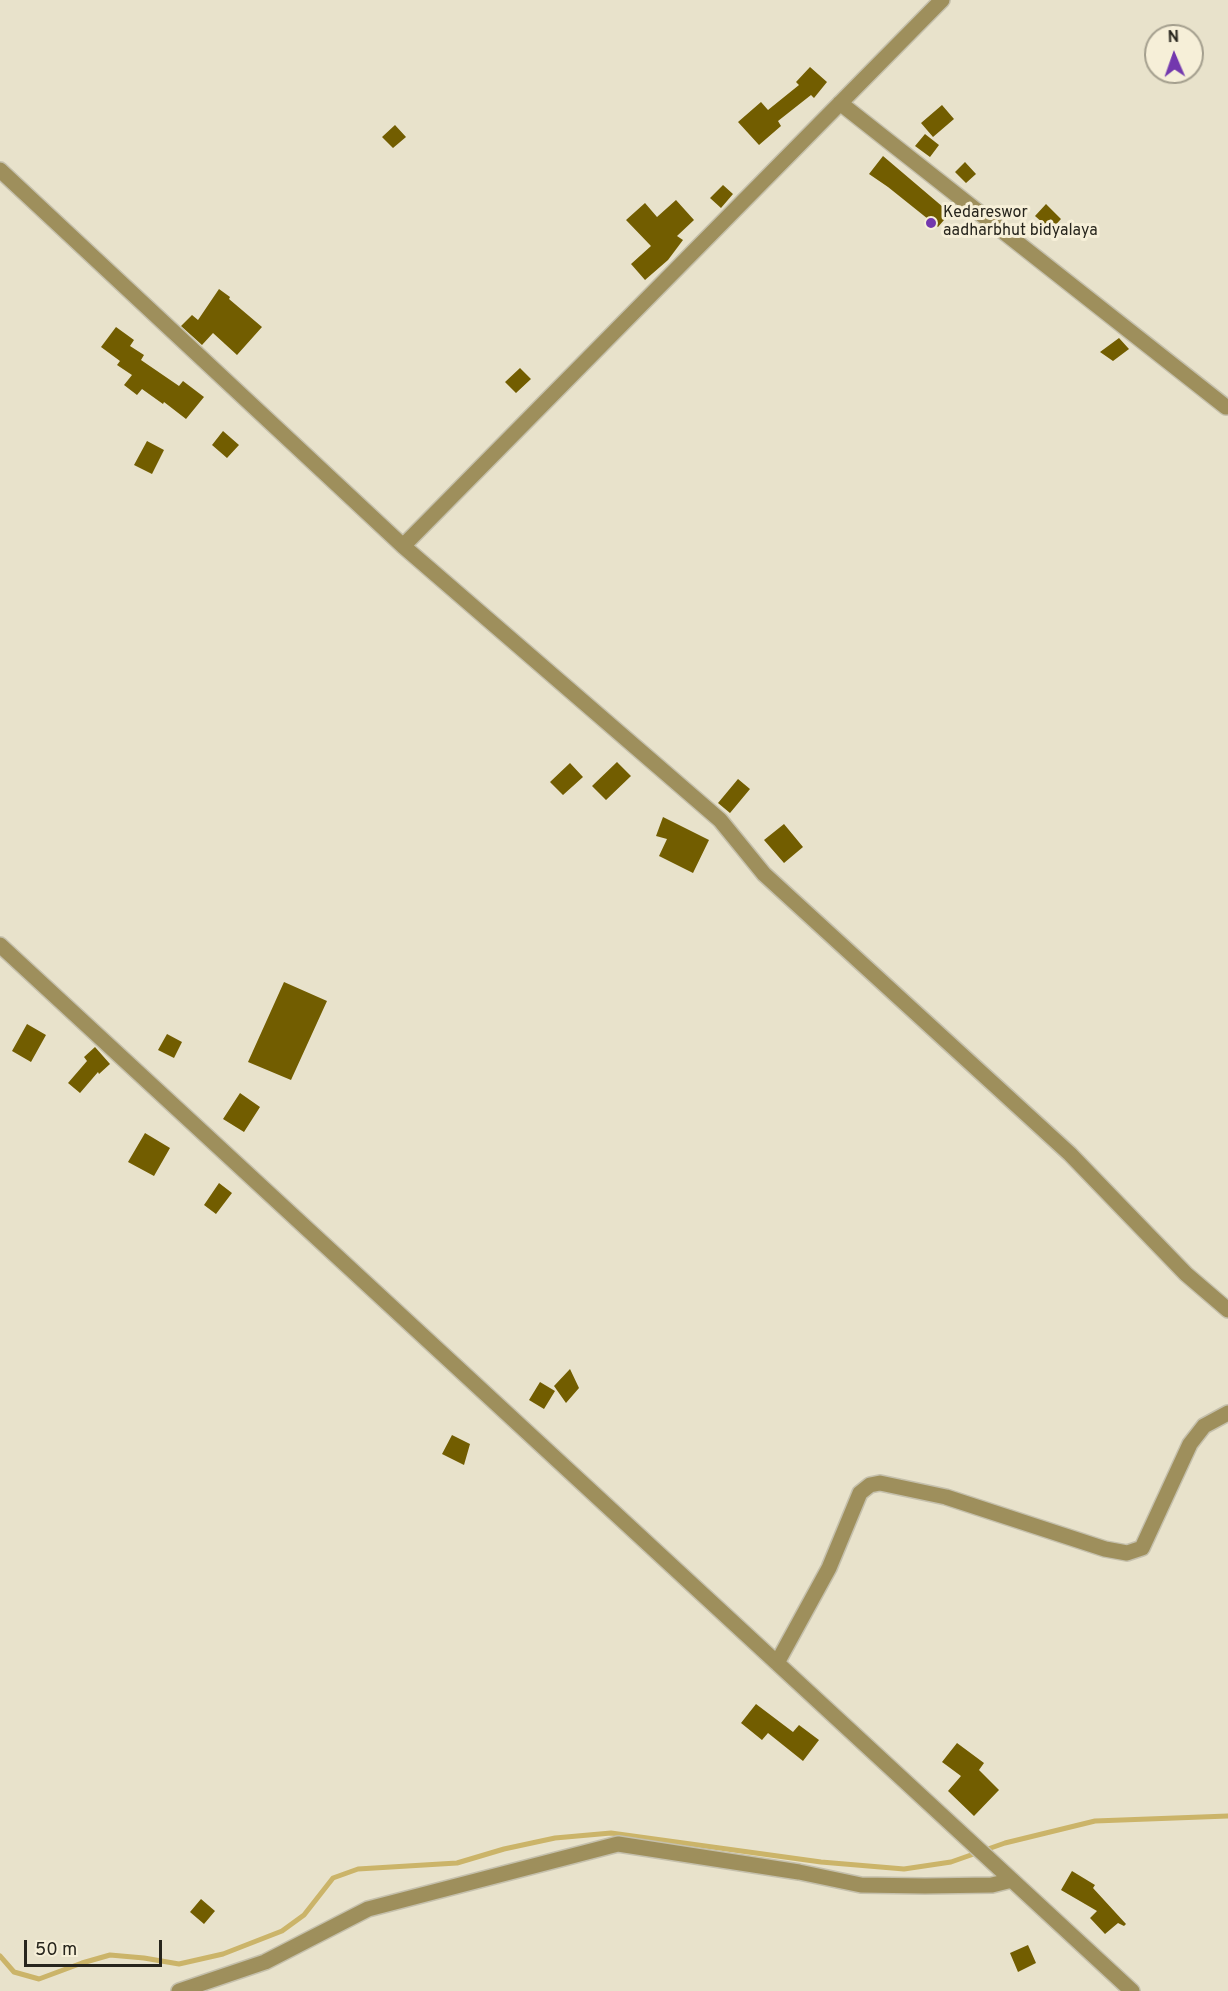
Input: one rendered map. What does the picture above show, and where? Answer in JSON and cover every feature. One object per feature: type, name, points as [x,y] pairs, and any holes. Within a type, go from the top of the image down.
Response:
[{"type":"street","points":[[403,546],[942,0]]},
{"type":"street","points":[[840,103],[1226,407]]},
{"type":"street","points":[[0,170],[403,546],[720,820],[764,874],[1070,1154],[1186,1274],[1228,1310]]},
{"type":"street","points":[[0,945],[1132,1991]]},
{"type":"street","points":[[777,1663],[829,1568],[860,1493],[870,1485],[880,1483],[946,1497],[1105,1549],[1127,1553],[1142,1548],[1190,1444],[1204,1426],[1228,1413]]},
{"type":"street","points":[[179,1991],[264,1962],[368,1910],[618,1844],[799,1872],[861,1885],[992,1885],[1012,1880]]},
{"type":"building","points":[[810,67],[827,82],[814,98],[811,95],[778,121],[781,126],[759,145],[738,122],[761,102],[768,110],[799,85],[796,82]]},
{"type":"building","points":[[942,105],[954,119],[933,137],[921,123]]},
{"type":"building","points":[[395,125],[406,137],[393,148],[382,137]]},
{"type":"building","points":[[925,134],[939,145],[930,157],[915,146]]},
{"type":"building","points":[[883,156],[950,213],[938,227],[869,174]]},
{"type":"building","points":[[965,162],[976,174],[966,183],[955,172]]},
{"type":"building","points":[[723,185],[733,194],[721,208],[710,198]]},
{"type":"building","points":[[676,200],[694,220],[677,236],[683,240],[668,260],[645,280],[631,264],[651,246],[626,220],[645,203],[657,217]]},
{"type":"building","points":[[1046,204],[1061,219],[1051,230],[1035,216]]},
{"type":"building","points":[[219,289],[262,327],[237,355],[213,333],[202,345],[181,326],[192,315],[198,320]]},
{"type":"building","points":[[116,327],[134,340],[130,346],[144,355],[141,360],[179,386],[183,381],[204,397],[186,419],[142,389],[137,395],[124,385],[132,375],[117,365],[120,361],[101,347]]},
{"type":"building","points":[[1119,338],[1129,349],[1113,361],[1100,352]]},
{"type":"building","points":[[520,368],[531,379],[516,393],[505,382]]},
{"type":"building","points":[[223,431],[239,445],[227,458],[212,445]]},
{"type":"building","points":[[147,441],[164,450],[152,474],[134,465]]},
{"type":"building","points":[[617,762],[631,776],[606,800],[592,786]]},
{"type":"building","points":[[570,763],[583,777],[563,795],[550,782]]},
{"type":"building","points":[[738,779],[750,789],[730,813],[718,803]]},
{"type":"building","points":[[663,817],[709,840],[693,873],[659,856],[667,839],[656,836]]},
{"type":"building","points":[[784,824],[803,847],[784,863],[764,840]]},
{"type":"building","points":[[284,982],[327,1001],[291,1080],[248,1062]]},
{"type":"building","points":[[27,1024],[46,1035],[31,1062],[12,1051]]},
{"type":"building","points":[[167,1034],[182,1042],[174,1058],[158,1050]]},
{"type":"building","points":[[95,1047],[110,1064],[99,1074],[98,1072],[80,1093],[68,1083],[87,1061],[84,1057]]},
{"type":"building","points":[[240,1093],[260,1107],[244,1132],[223,1119]]},
{"type":"building","points":[[145,1133],[170,1148],[154,1176],[128,1162]]},
{"type":"building","points":[[219,1183],[232,1193],[216,1214],[204,1205]]},
{"type":"building","points":[[570,1369],[579,1388],[566,1403],[554,1386]]},
{"type":"building","points":[[540,1382],[555,1391],[544,1409],[529,1400]]},
{"type":"building","points":[[452,1435],[470,1444],[464,1465],[442,1454]]},
{"type":"building","points":[[756,1704],[793,1732],[799,1725],[819,1740],[803,1761],[768,1733],[762,1740],[741,1723]]},
{"type":"building","points":[[957,1743],[984,1763],[979,1770],[999,1790],[974,1816],[948,1791],[961,1776],[942,1762]]},
{"type":"building","points":[[1072,1871],[1095,1885],[1093,1888],[1126,1924],[1124,1926],[1118,1923],[1105,1934],[1090,1918],[1097,1911],[1061,1890]]},
{"type":"building","points":[[201,1899],[215,1911],[204,1924],[190,1912]]},
{"type":"building","points":[[1028,1945],[1036,1963],[1018,1972],[1010,1953]]},
{"type":"waterway","points":[[0,1956],[14,1972],[39,1979],[110,1955],[179,1964],[223,1954],[282,1931],[304,1915],[333,1878],[358,1869],[457,1863],[504,1849],[555,1838],[611,1833],[821,1862],[904,1869],[951,1862],[1005,1843],[1095,1821],[1228,1816]]},
{"type":"place","name":"Kedareswor aadharbhut bidyalaya","points":[[931,223]]}]
